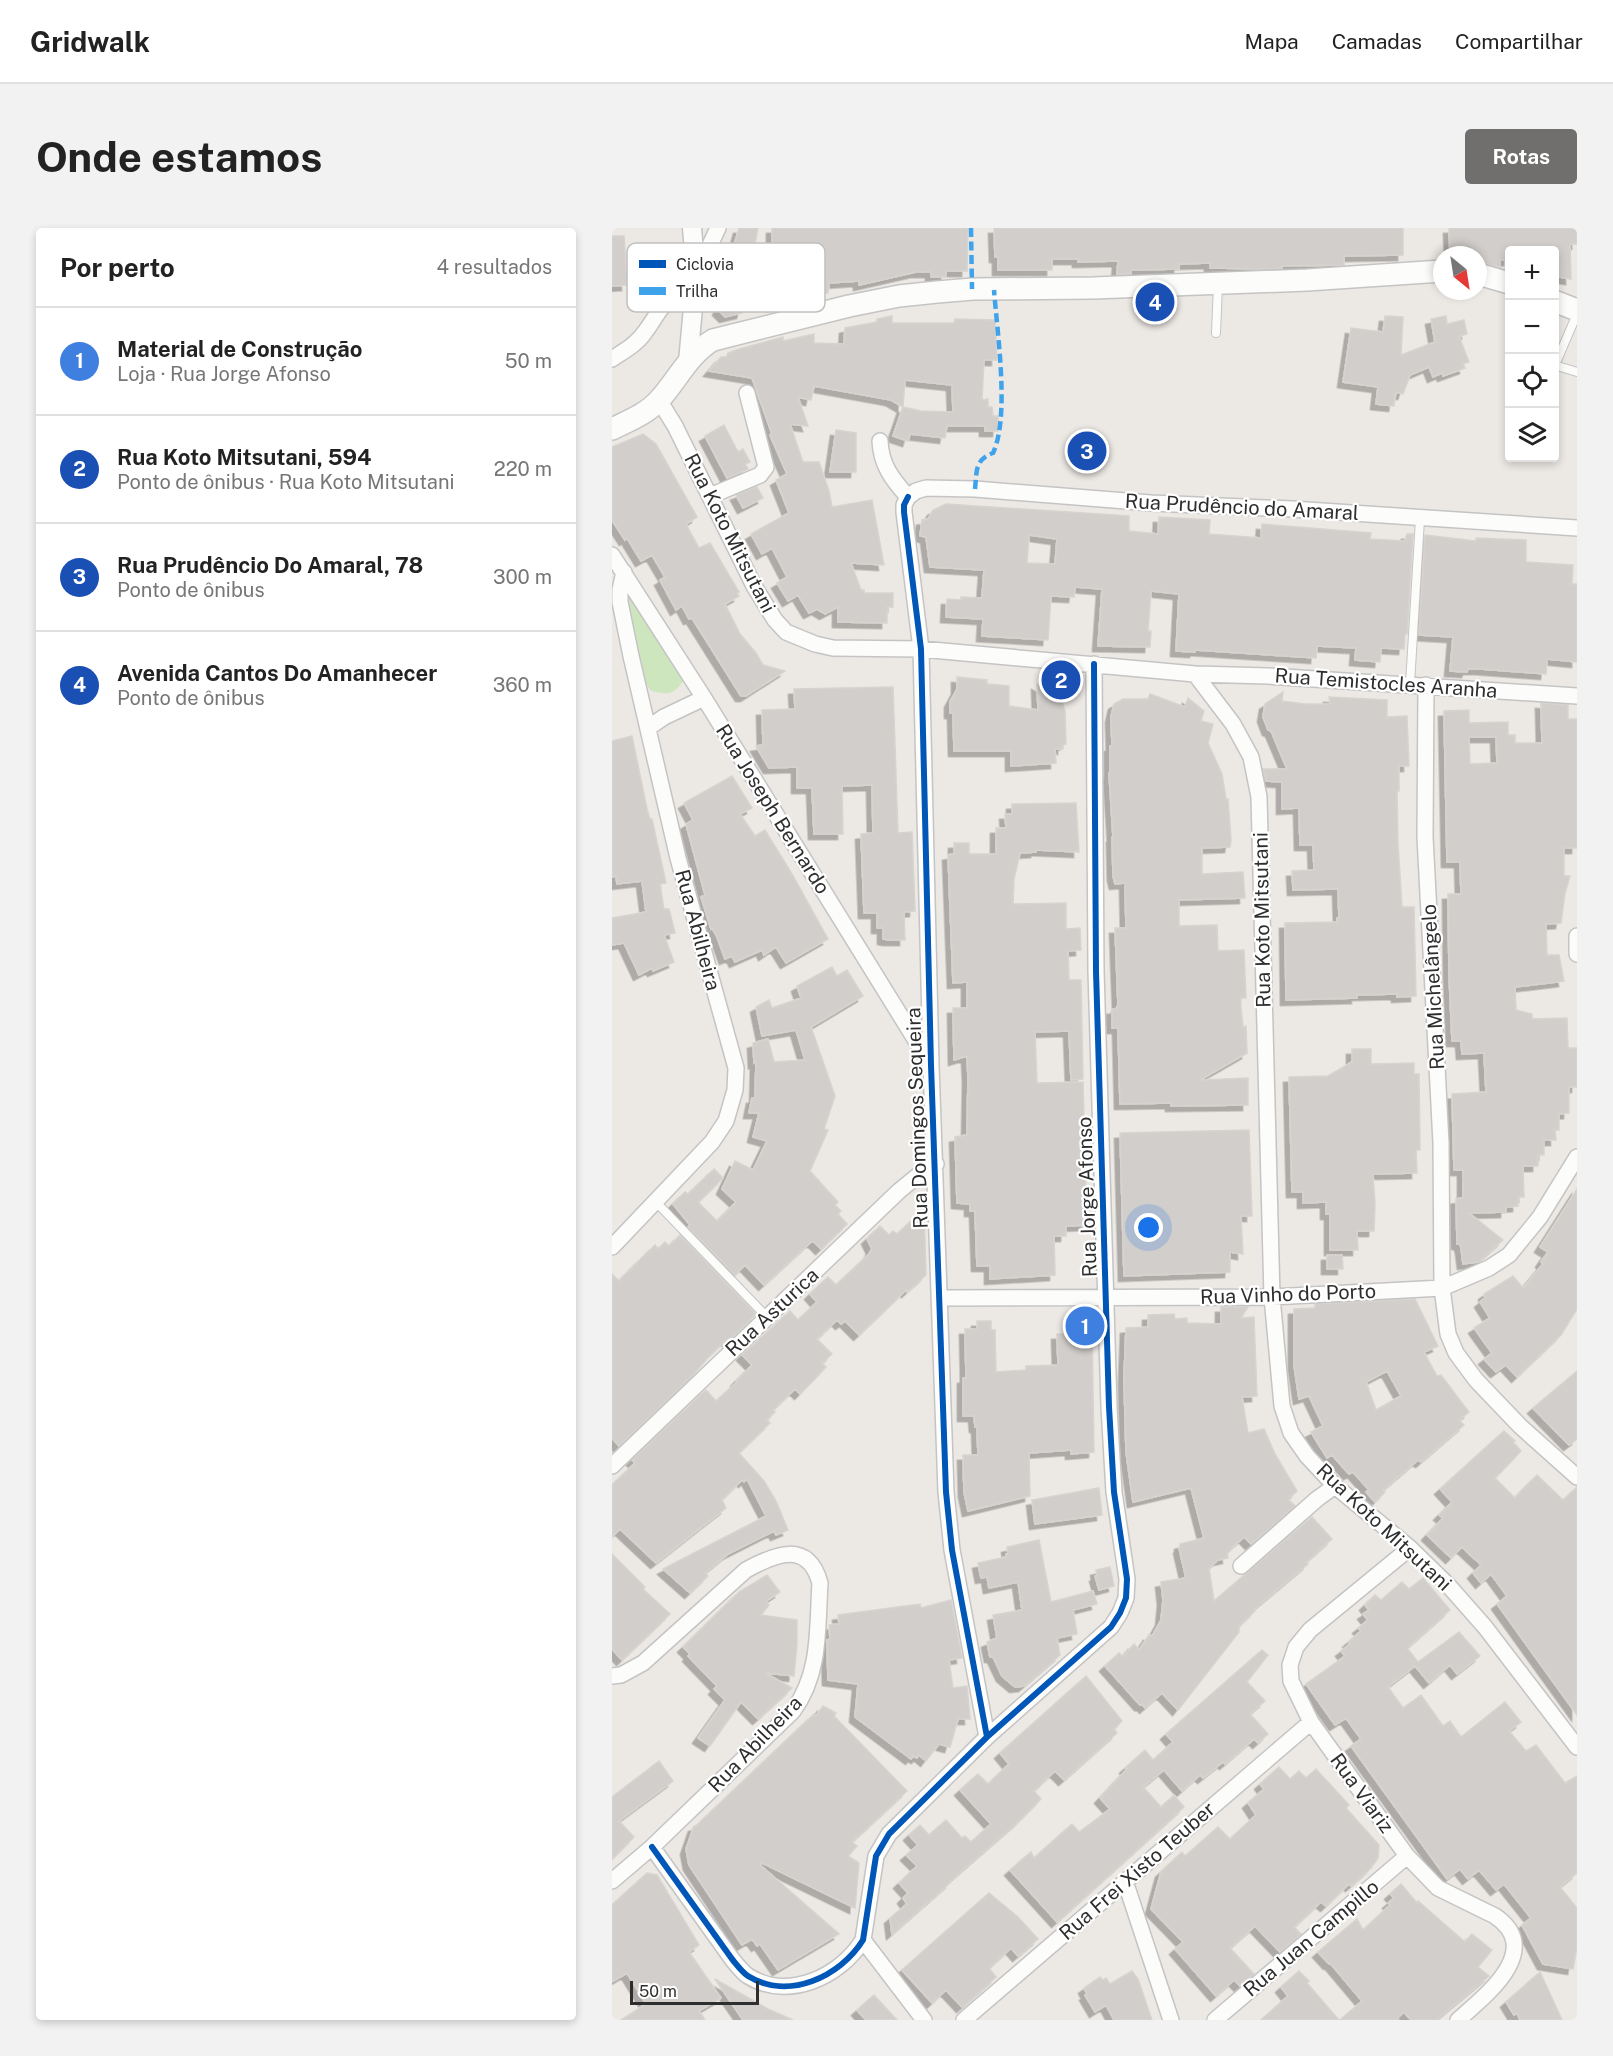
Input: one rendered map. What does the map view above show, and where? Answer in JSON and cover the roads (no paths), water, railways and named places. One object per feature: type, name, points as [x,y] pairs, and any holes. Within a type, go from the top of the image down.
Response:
[{"type":"main road","points":[[825,312],[899,296],[973,289],[1093,288],[1306,280],[1433,272]]},
{"type":"main road","points":[[1487,277],[1505,282]]},
{"type":"main road","points":[[1559,303],[1577,312]]},
{"type":"main road","points":[[612,429],[640,415],[659,400],[702,347],[728,335],[824,312]]},
{"type":"street","points":[[692,228],[693,243]]},
{"type":"street","points":[[711,243],[718,228]]},
{"type":"street","points":[[612,359],[645,333],[656,312]]},
{"type":"street","points":[[688,362],[693,312]]},
{"type":"street","points":[[710,496],[760,475],[766,467],[747,393]]},
{"type":"street","name":"Rua Koto Mitsutani","points":[[659,400],[675,426],[754,586],[775,620],[786,632],[816,644],[834,648],[921,650],[1094,663],[1195,674],[1233,724],[1251,757],[1259,797],[1272,1297],[1282,1406],[1291,1433],[1307,1456],[1335,1486],[1410,1548],[1448,1585],[1485,1627],[1577,1748]]},
{"type":"street","points":[[879,441],[880,455],[888,473],[908,496]]},
{"type":"street","name":"Rua Prudêncio do Amaral","points":[[908,496],[926,488],[975,489],[1151,503],[1292,509],[1577,528]]},
{"type":"street","name":"Rua Domingos Sequeira","points":[[908,496],[904,512],[921,650],[931,1065],[946,1492],[952,1550],[987,1737]]},
{"type":"street","name":"Rua Joseph Bernardo","points":[[612,555],[704,698],[931,1065]]},
{"type":"street","name":"Rua Abilheira","points":[[612,1246],[712,1142],[726,1121],[735,1090],[736,1068],[678,858],[648,728],[620,603],[624,572]]},
{"type":"street","name":"Rua Jorge Afonso","points":[[863,1940],[872,1874],[882,1843],[987,1737],[1111,1627],[1126,1598],[1127,1579],[1114,1481],[1109,1407],[1096,971],[1094,663]]},
{"type":"street","name":"Rua Temistocles Aranha","points":[[1195,674],[1410,684],[1577,696]]},
{"type":"street","name":"Rua Michelângelo","points":[[1426,685],[1425,837],[1441,1143],[1442,1288],[1448,1334],[1455,1353],[1476,1380],[1520,1426],[1577,1477]]},
{"type":"street","points":[[648,728],[664,717],[704,698]]},
{"type":"street","points":[[1577,936],[1577,954]]},
{"type":"street","name":"Rua Vinho do Porto","points":[[939,1298],[1272,1297],[1442,1288],[1489,1268],[1509,1255],[1540,1217],[1577,1157]]},
{"type":"street","name":"Rua Asturica","points":[[612,1466],[899,1191],[936,1164]]},
{"type":"street","points":[[1241,1566],[1335,1486]]},
{"type":"street","name":"Rua Viariz","points":[[1410,1548],[1310,1630],[1296,1647],[1290,1665],[1291,1681],[1311,1722],[1407,1856],[1438,1888],[1503,1921],[1509,1930],[1514,1943],[1513,1956],[1507,1971],[1494,1989],[1458,2020]]},
{"type":"street","name":"Rua Abilheira","points":[[612,1676],[621,1676],[643,1662],[746,1570],[765,1560],[783,1554],[798,1554],[811,1564],[817,1574],[820,1583],[815,1656],[811,1681],[802,1699],[793,1712],[612,1881]]},
{"type":"street","name":"Rua Frei Xisto Teuber","points":[[964,2020],[1311,1722]]},
{"type":"street","points":[[652,1846],[732,1959],[747,1975],[766,1985],[786,1988],[812,1982],[838,1966],[856,1951],[863,1940],[924,2020]]},
{"type":"street","name":"Rua Juan Campillo","points":[[1215,2020],[1407,1856]]},
{"type":"street","points":[[1125,1881],[1172,2020]]},
{"type":"lane","points":[[1216,333],[1218,283]]},
{"type":"lane","points":[[1559,355],[1577,312]]},
{"type":"lane","points":[[1559,366],[1577,372]]},
{"type":"lane","points":[[1410,684],[1420,519]]},
{"type":"lane","points":[[655,1201],[767,1317]]},
{"type":"place","name":"Avenida Cantos Do Amanhecer","points":[[1155,302]]},
{"type":"place","name":"Rua Prudêncio Do Amaral, 78","points":[[1087,451]]},
{"type":"place","name":"Rua Koto Mitsutani, 594","points":[[1061,680]]},
{"type":"place","name":"Material de Construção","points":[[1085,1326]]}]
